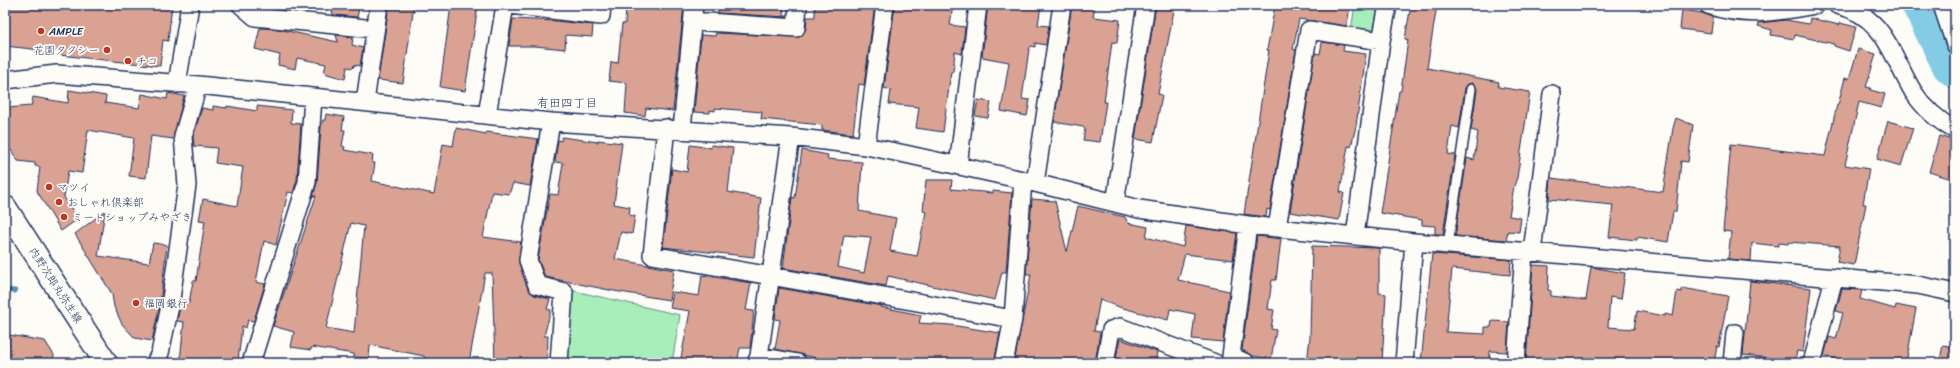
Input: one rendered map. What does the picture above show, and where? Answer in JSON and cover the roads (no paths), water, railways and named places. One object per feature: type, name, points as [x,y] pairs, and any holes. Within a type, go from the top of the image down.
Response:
[{"type":"main road","name":"内野次郎丸弥生線","points":[[5,207],[106,363]]},
{"type":"street","points":[[177,84],[190,5]]},
{"type":"street","points":[[241,5],[255,17],[375,29]]},
{"type":"street","points":[[365,102],[379,5]]},
{"type":"street","points":[[487,115],[505,5]]},
{"type":"street","points":[[510,5],[601,16],[602,5]]},
{"type":"street","points":[[798,5],[796,28],[694,13],[652,255],[1013,319]]},
{"type":"street","points":[[866,146],[885,5]]},
{"type":"street","points":[[958,166],[978,5]]},
{"type":"street","points":[[1004,363],[1013,319],[1029,181],[1062,5]]},
{"type":"street","points":[[1115,203],[1146,5]]},
{"type":"street","points":[[1355,236],[1381,41],[1388,5]]},
{"type":"street","points":[[1708,5],[1721,10],[1762,14],[1815,5]]},
{"type":"street","points":[[1837,5],[1855,11],[1874,24],[1888,43],[1914,93],[1932,113],[1955,130]]},
{"type":"street","points":[[1942,5],[1955,44]]},
{"type":"street","points":[[1277,228],[1309,30],[1381,41]]},
{"type":"street","points":[[5,80],[57,74],[198,85],[550,122],[674,128],[791,137],[866,146],[1029,181],[1139,209],[1248,225],[1414,242],[1918,285],[1955,293]]},
{"type":"street","points":[[155,363],[160,353],[170,306],[187,185],[184,136],[198,85]]},
{"type":"street","points":[[1516,363],[1528,252],[1552,94]]},
{"type":"street","points":[[251,363],[307,182],[313,98]]},
{"type":"street","points":[[550,122],[528,260],[537,285],[564,292],[559,363]]},
{"type":"street","points":[[791,137],[772,277],[757,360],[798,363]]},
{"type":"street","points":[[1235,361],[1248,225]]},
{"type":"street","points":[[1404,363],[1414,242]]},
{"type":"street","points":[[1812,363],[1834,278]]},
{"type":"street","points":[[1105,363],[1111,330],[1120,327],[1215,363]]},
{"type":"street","points":[[1732,363],[1735,333]]},
{"type":"lane","points":[[1448,245],[1471,89]]},
{"type":"waterway","points":[[1917,5],[1948,67],[1955,73]]},
{"type":"waterway","points":[[5,290],[15,291]]},
{"type":"place","name":"AMPLE","points":[[41,31]]},
{"type":"place","name":"花園タクシー","points":[[107,50]]},
{"type":"place","name":"チコ","points":[[128,61]]},
{"type":"place","name":"マツイ","points":[[49,187]]},
{"type":"place","name":"おしゃれ倶楽部","points":[[59,202]]},
{"type":"place","name":"ミートショップみやざき","points":[[64,217]]},
{"type":"place","name":"福岡銀行","points":[[136,303]]},
{"type":"district","name":"有田四丁目","points":[[567,103]]}]
